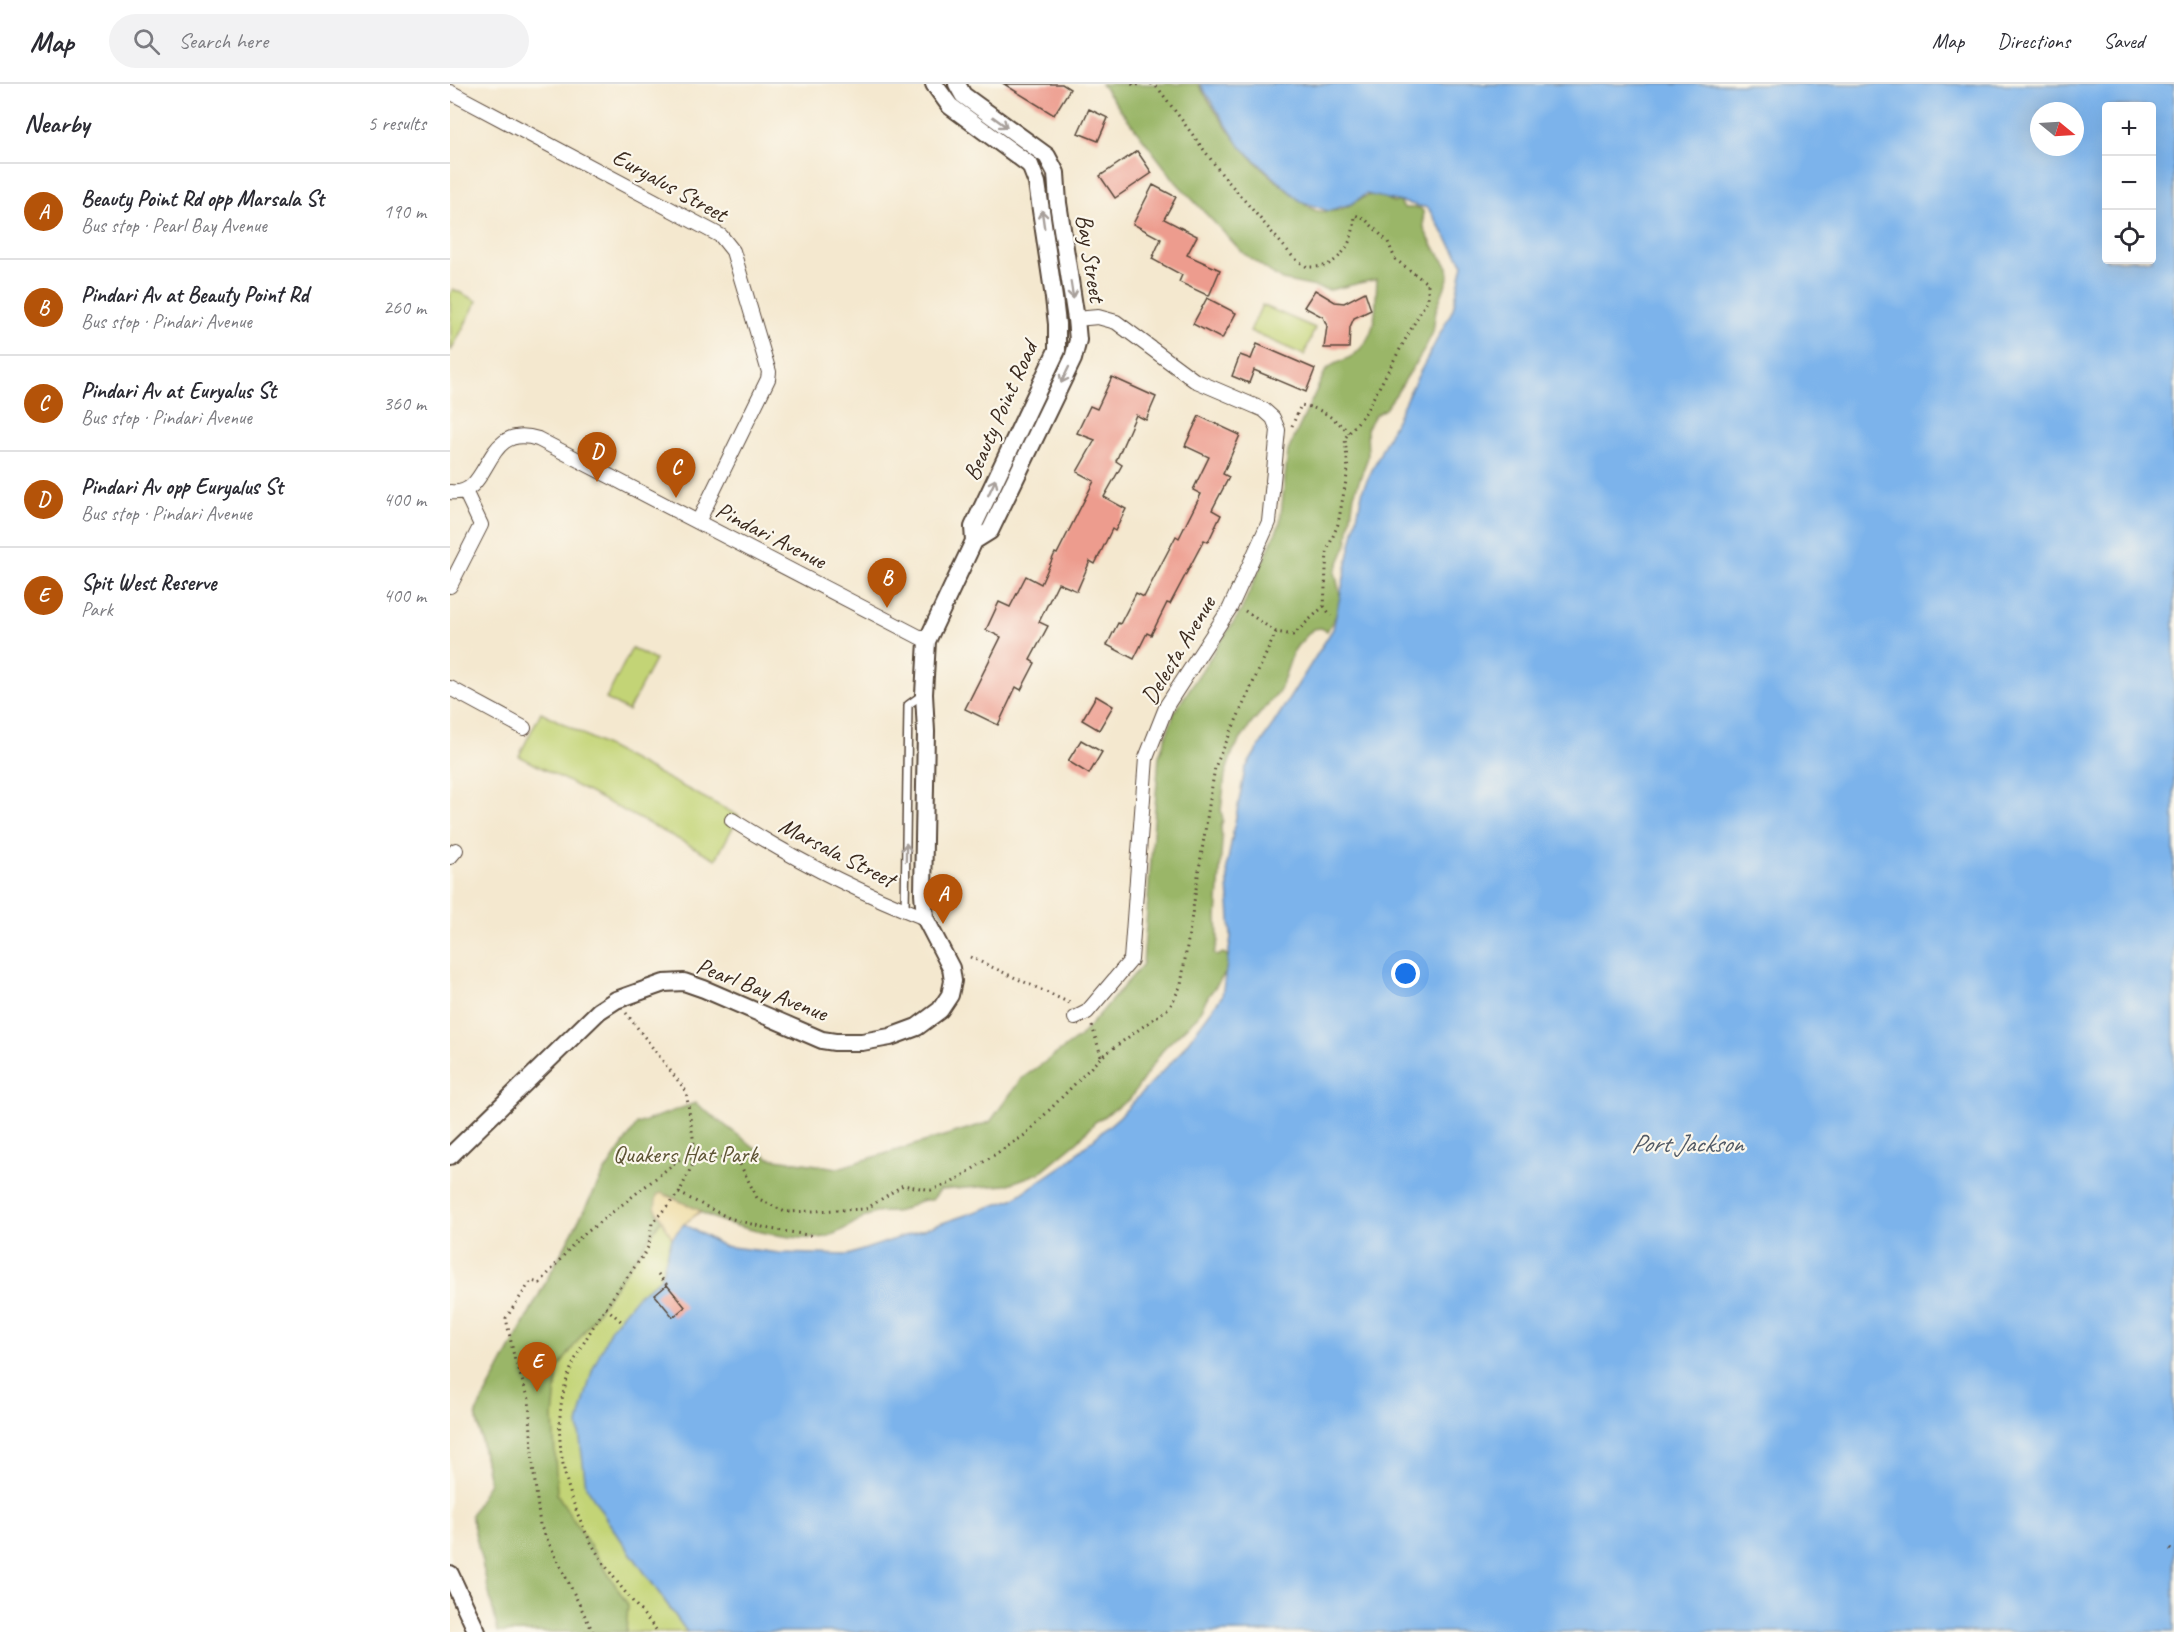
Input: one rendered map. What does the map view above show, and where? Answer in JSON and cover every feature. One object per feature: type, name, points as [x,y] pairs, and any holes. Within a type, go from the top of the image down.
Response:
[{"type":"street","name":"Bay Street","points":[[934,84],[950,106],[1029,165],[1034,172],[1054,298]]},
{"type":"street","name":"Bay Street","points":[[957,84],[963,95],[1047,156],[1052,165],[1056,173],[1058,203],[1076,319],[1098,317],[1116,322],[1194,380],[1264,410],[1273,418],[1278,430]]},
{"type":"street","name":"Euryalus Street","points":[[450,92],[721,236],[733,250],[769,372],[768,379],[698,522]]},
{"type":"street","name":"Beauty Point Road","points":[[925,918],[923,893],[926,732],[924,694],[927,641],[974,542],[973,527],[1057,350],[1054,298]]},
{"type":"street","name":"Beauty Point Road","points":[[974,542],[990,531],[1073,359],[1078,340],[1076,319]]},
{"type":"street","name":"Delecta Avenue","points":[[1081,1015],[1131,960],[1146,758],[1167,705],[1232,604],[1269,522],[1278,430]]},
{"type":"street","name":"Pindari Avenue","points":[[465,491],[476,483],[494,450],[505,441],[517,436],[529,436],[927,641]]},
{"type":"street","points":[[450,492],[465,491],[481,525],[450,586]]},
{"type":"street","points":[[450,688],[524,728]]},
{"type":"street","name":"Marsala Street","points":[[732,820],[761,839],[824,872],[925,918]]},
{"type":"street","name":"Pearl Bay Avenue","points":[[450,1154],[583,1024],[616,1000],[664,982],[684,982],[704,989],[822,1040],[862,1042],[890,1037],[917,1027],[940,1010],[950,996],[953,981],[951,968],[925,918]]},
{"type":"street","points":[[450,1575],[477,1632]]},
{"type":"lane","points":[[905,910],[908,705],[924,694]]},
{"type":"path","points":[[1132,84],[1134,86],[1141,84]]},
{"type":"path","points":[[1278,430],[1290,430],[1302,405],[1323,411],[1349,432]]},
{"type":"path","points":[[1232,604],[1276,632]]},
{"type":"path","points":[[1324,606],[1331,616]]},
{"type":"path","points":[[970,957],[1081,1015],[1101,1057]]},
{"type":"path","points":[[616,1000],[686,1091],[696,1157],[679,1193],[652,1222],[649,1245],[645,1253],[606,1308],[574,1361],[563,1394],[560,1413],[560,1451],[569,1488],[582,1524],[596,1550],[629,1597],[658,1632]]},
{"type":"path","points":[[593,1632],[540,1525],[533,1466],[529,1399],[515,1361],[506,1318],[531,1281],[540,1283],[577,1240],[680,1159],[696,1157]]},
{"type":"path","points":[[679,1193],[729,1218],[770,1229],[815,1236]]},
{"type":"path","points":[[658,1274],[667,1285]]},
{"type":"path","points":[[606,1308],[622,1322]]},
{"type":"green space","name":"Quakers Hat Park","points":[[1101,84],[1198,84],[1234,138],[1300,201],[1317,211],[1331,211],[1348,206],[1361,198],[1375,195],[1394,203],[1399,201],[1404,208],[1420,208],[1423,211],[1424,229],[1448,267],[1449,276],[1436,310],[1433,332],[1423,352],[1396,394],[1385,409],[1375,415],[1367,429],[1368,457],[1354,495],[1347,544],[1335,572],[1340,594],[1339,615],[1335,617],[1327,631],[1321,628],[1313,629],[1293,652],[1280,690],[1251,724],[1233,751],[1225,775],[1221,811],[1223,820],[1217,918],[1218,941],[1214,954],[1217,956],[1223,953],[1229,956],[1228,970],[1209,995],[1197,1017],[1164,1048],[1130,1099],[1095,1122],[1078,1141],[1039,1173],[1006,1185],[940,1190],[932,1200],[919,1201],[899,1211],[875,1213],[832,1235],[813,1238],[765,1233],[718,1220],[666,1195],[657,1213],[662,1219],[558,1369],[553,1417],[557,1494],[628,1605],[626,1632],[498,1632],[471,1515],[489,1482],[476,1413],[604,1173],[637,1124],[695,1103],[769,1158],[838,1168],[990,1122],[1021,1079],[1080,1037],[1143,964],[1159,756],[1175,711],[1241,611],[1280,523],[1288,451],[1326,370],[1355,354],[1368,338],[1374,320],[1377,279],[1330,290],[1282,280],[1243,253],[1176,182]]},
{"type":"green space","points":[[453,289],[477,301],[451,351],[450,294]]},
{"type":"green space","points":[[1262,305],[1315,328],[1304,355],[1250,331]]},
{"type":"green space","points":[[632,648],[655,660],[628,711],[606,699]]},
{"type":"green space","points":[[541,712],[739,816],[716,859],[519,756]]},
{"type":"green space","points":[[604,1173],[662,1219],[672,1238],[660,1279],[639,1294],[607,1520],[687,1632],[503,1632],[489,1482],[476,1413]]},
{"type":"sand","points":[[661,1193],[701,1211],[684,1224],[672,1238],[655,1207],[657,1195]]},
{"type":"water","name":"Port Jackson","points":[[1200,84],[2174,84],[2174,1632],[687,1632],[607,1520],[586,1486],[578,1424],[592,1371],[611,1328],[639,1294],[660,1279],[672,1238],[684,1224],[723,1246],[779,1253],[848,1255],[1013,1199],[1065,1164],[1120,1116],[1178,1055],[1222,996],[1231,937],[1227,865],[1245,769],[1333,629],[1363,489],[1453,309],[1463,264],[1428,208],[1366,194],[1351,204],[1328,211],[1300,201],[1240,146]]},
{"type":"building","points":[[1004,84],[1062,84],[1070,89],[1054,115]]},
{"type":"building","points":[[1089,109],[1108,118],[1098,141],[1078,133]]},
{"type":"building","points":[[1137,151],[1152,173],[1115,198],[1100,176]]},
{"type":"building","points":[[1153,185],[1176,197],[1164,219],[1197,236],[1187,255],[1220,270],[1209,296],[1179,282],[1182,275],[1152,259],[1161,239],[1133,224]]},
{"type":"building","points":[[1315,290],[1335,302],[1344,303],[1365,292],[1371,310],[1354,318],[1350,327],[1349,348],[1324,348],[1327,326],[1323,317],[1304,307]]},
{"type":"building","points":[[1207,298],[1236,313],[1222,339],[1193,324]]},
{"type":"building","points":[[1257,344],[1315,369],[1306,392],[1254,370],[1249,383],[1232,376],[1240,355],[1251,359]]},
{"type":"building","points":[[1112,377],[1156,397],[1146,420],[1136,415],[1116,461],[1122,465],[1104,497],[1126,509],[1115,531],[1112,529],[1095,564],[1090,561],[1077,591],[1058,583],[1039,622],[1048,626],[1030,660],[1035,663],[1021,690],[1016,687],[998,725],[965,709],[1001,637],[986,630],[999,602],[1010,607],[1026,576],[1041,584],[1094,481],[1077,472],[1095,440],[1077,433],[1090,406],[1097,409]]},
{"type":"building","points":[[1199,416],[1240,435],[1223,474],[1229,477],[1212,510],[1221,515],[1208,542],[1204,540],[1170,604],[1167,603],[1151,635],[1147,633],[1134,659],[1107,645],[1136,593],[1144,597],[1176,536],[1179,538],[1201,494],[1193,490],[1209,457],[1185,446]]},
{"type":"building","points":[[1096,696],[1113,706],[1099,730],[1082,720]]},
{"type":"building","points":[[1081,740],[1102,752],[1089,774],[1068,761]]},
{"type":"building","points":[[667,1285],[685,1307],[673,1317],[655,1295]]},
{"type":"place","name":"Pindari Av opp Euryalus St","points":[[597,482]]},
{"type":"place","name":"Pindari Av at Euryalus St","points":[[676,498]]},
{"type":"place","name":"Pindari Av at Beauty Point Rd","points":[[887,608]]},
{"type":"place","name":"Beauty Point Rd opp Marsala St","points":[[943,924]]},
{"type":"place","name":"Spit West Reserve","points":[[537,1392]]}]
